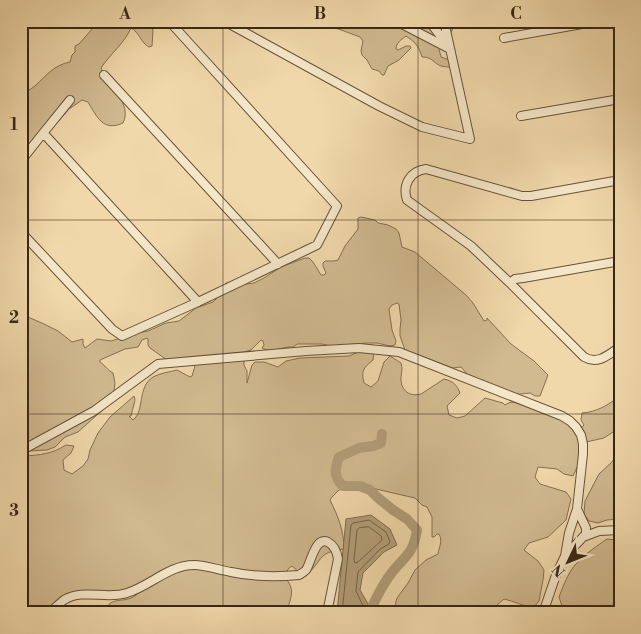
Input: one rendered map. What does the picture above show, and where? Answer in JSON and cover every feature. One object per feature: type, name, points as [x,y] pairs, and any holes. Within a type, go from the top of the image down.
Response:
[{"type":"street","points":[[21,232],[112,329],[122,336],[198,302],[317,244],[338,206],[169,21]]},
{"type":"street","points":[[224,21],[379,106],[422,127],[470,138],[444,21]]},
{"type":"street","points":[[396,21],[450,49]]},
{"type":"street","points":[[429,21],[450,49]]},
{"type":"street","points":[[504,38],[599,21]]},
{"type":"street","points":[[104,75],[278,264]]},
{"type":"street","points":[[521,116],[620,99]]},
{"type":"street","points":[[21,161],[70,100]]},
{"type":"street","points":[[46,136],[198,302]]},
{"type":"street","points":[[620,180],[522,196],[426,169],[413,174],[405,186],[407,200],[471,246],[586,358],[598,360],[620,348]]},
{"type":"street","points":[[510,283],[515,279],[620,261]]},
{"type":"street","points":[[21,446],[26,448],[94,411],[158,364],[359,348],[399,352],[562,416],[576,427],[581,436],[583,454],[578,509],[569,533],[565,556],[556,575],[543,613]]},
{"type":"street","points":[[565,556],[586,534],[578,509]]},
{"type":"street","points":[[573,521],[599,531]]},
{"type":"street","points":[[569,533],[582,538],[599,531],[620,530]]},
{"type":"street","points":[[49,613],[70,598],[83,595],[117,595],[128,593],[180,567],[191,565],[257,576],[299,575],[307,568],[319,544],[325,541],[333,545],[338,559],[327,613]]},
{"type":"shaded area","points":[[99,21],[145,21],[153,30],[152,46],[149,47],[131,28],[125,39],[101,68],[125,108],[123,123],[110,126],[106,124],[98,118],[88,102],[82,100],[69,109],[21,166],[21,95],[35,86],[55,68],[70,62],[75,52],[75,46],[79,44]]},
{"type":"shaded area","points":[[324,21],[457,21],[439,49],[441,57],[452,61],[455,68],[438,65],[431,59],[422,57],[416,45],[406,36],[398,43],[396,49],[398,50],[406,46],[411,48],[399,60],[388,66],[384,75],[382,75],[379,71],[372,69],[362,55],[363,41],[360,37],[333,27]]},
{"type":"shaded area","points":[[358,218],[375,220],[378,223],[396,229],[399,233],[402,247],[415,252],[466,295],[484,321],[487,318],[511,344],[534,361],[548,375],[540,396],[530,393],[511,395],[468,375],[461,367],[453,368],[405,350],[400,336],[401,320],[399,304],[397,303],[389,309],[392,330],[396,341],[395,345],[390,346],[377,343],[331,346],[297,344],[293,347],[266,350],[262,348],[264,345],[261,340],[251,350],[244,352],[247,383],[252,365],[255,362],[264,362],[278,367],[286,361],[300,358],[349,356],[363,350],[374,352],[373,360],[363,373],[364,383],[371,387],[378,381],[384,362],[390,356],[401,363],[401,383],[404,390],[410,394],[421,394],[444,379],[452,382],[460,393],[447,406],[449,415],[457,418],[465,416],[485,398],[505,405],[511,402],[517,403],[582,427],[584,425],[581,420],[582,413],[602,408],[620,396],[620,437],[613,432],[604,438],[586,442],[573,476],[564,474],[557,469],[538,467],[535,477],[540,484],[566,492],[571,499],[566,520],[548,537],[529,543],[524,550],[538,561],[544,570],[539,601],[533,608],[504,599],[491,613],[393,613],[397,598],[415,570],[426,560],[438,554],[441,542],[439,534],[432,537],[432,517],[427,507],[415,498],[367,487],[348,487],[339,490],[330,500],[340,524],[344,549],[335,550],[324,555],[306,575],[301,574],[292,566],[289,568],[284,575],[291,586],[291,598],[286,613],[110,613],[109,604],[132,598],[140,591],[126,593],[76,592],[47,613],[21,613],[21,455],[41,454],[51,452],[66,445],[74,446],[71,453],[63,460],[64,470],[72,474],[83,466],[88,459],[98,433],[110,417],[134,396],[135,400],[131,416],[129,416],[133,420],[137,416],[148,381],[153,377],[177,370],[190,377],[195,366],[191,363],[167,360],[150,348],[147,338],[142,340],[138,347],[125,349],[100,360],[113,373],[115,383],[114,391],[107,406],[78,432],[65,437],[55,447],[47,450],[28,451],[21,448],[21,314],[58,331],[72,342],[83,339],[85,348],[97,339],[111,341],[148,331],[166,323],[179,321],[196,308],[213,302],[223,292],[223,286],[226,283],[233,282],[241,285],[254,283],[281,267],[305,258],[309,258],[321,275],[324,275],[326,273],[323,263],[325,261],[338,260],[345,246],[358,229]]},
{"type":"shaded area","points":[[620,449],[620,519],[598,523],[589,521],[584,514],[585,501],[599,474],[612,462]]},
{"type":"shaded area","points":[[607,539],[616,540],[620,545],[620,613],[569,613],[562,606],[559,597],[572,569],[580,559]]},
{"type":"water","points":[[371,515],[390,529],[397,545],[384,552],[363,573],[360,590],[371,609],[370,613],[337,613],[346,519]]},
{"type":"waterway","points":[[371,609],[393,571],[409,553],[414,544],[417,530],[407,519],[393,510],[370,490],[360,486],[343,486],[336,476],[336,469],[339,457],[359,448],[381,443],[382,434]]}]
